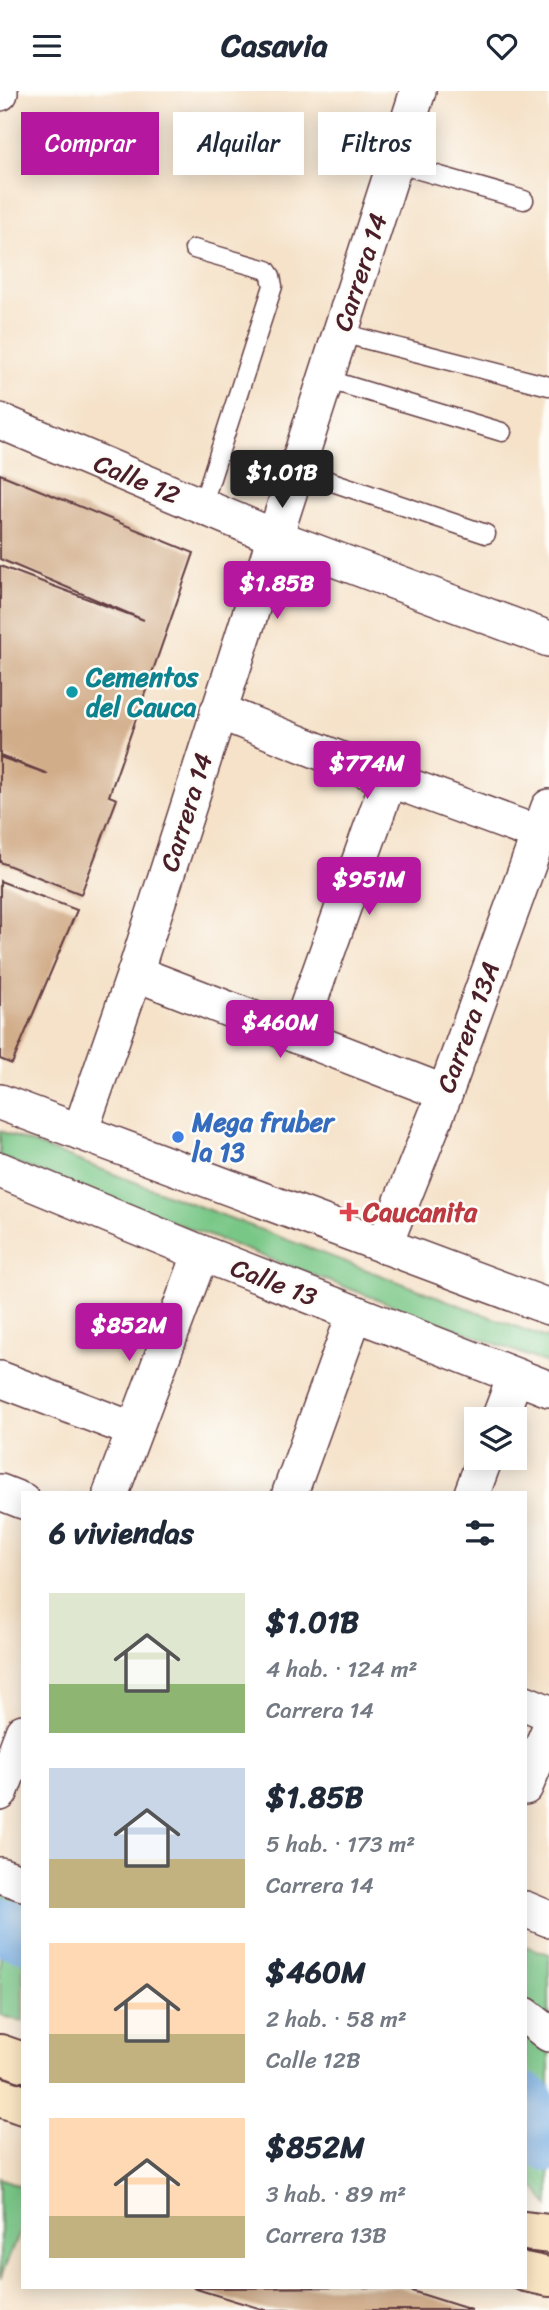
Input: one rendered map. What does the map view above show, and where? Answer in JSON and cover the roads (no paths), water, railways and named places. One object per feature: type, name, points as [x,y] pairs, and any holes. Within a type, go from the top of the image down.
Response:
[{"type":"main road","points":[[0,2054],[21,2061]]},
{"type":"main road","points":[[0,2097],[21,2104]]},
{"type":"main road","points":[[527,2231],[549,2234]]},
{"type":"main road","points":[[527,2272],[549,2277]]},
{"type":"street","name":"Carrera 14","points":[[411,112],[418,91]]},
{"type":"street","name":"Carrera 14","points":[[79,1132],[135,974],[391,175]]},
{"type":"street","name":"Calle 12","points":[[0,421],[275,537],[549,639]]},
{"type":"street","points":[[218,711],[389,779],[544,821]]},
{"type":"street","points":[[296,1036],[389,779]]},
{"type":"street","name":"Carrera 13A","points":[[384,1246],[445,1093],[544,821]]},
{"type":"street","points":[[135,974],[445,1093]]},
{"type":"street","points":[[0,1102],[548,1305]]},
{"type":"street","name":"Calle 13","points":[[0,1170],[201,1253],[549,1389]]},
{"type":"street","points":[[112,1491],[201,1253]]},
{"type":"street","points":[[291,1491],[355,1313]]},
{"type":"street","points":[[503,1407],[514,1377]]},
{"type":"street","points":[[0,1378],[134,1430]]},
{"type":"street","points":[[473,1491],[481,1470]]},
{"type":"street","points":[[0,1492],[21,1500]]},
{"type":"street","points":[[527,1704],[549,1713]]},
{"type":"street","points":[[527,1782],[549,1730]]},
{"type":"street","points":[[0,1793],[21,1737]]},
{"type":"street","points":[[0,1875],[21,1882]]},
{"type":"street","points":[[527,1910],[549,1919]]},
{"type":"street","points":[[527,2017],[549,2034]]},
{"type":"lane","points":[[436,174],[524,199]]},
{"type":"lane","points":[[194,249],[267,269],[273,286],[202,506]]},
{"type":"lane","points":[[341,333],[549,386]]},
{"type":"lane","points":[[326,379],[502,432]]},
{"type":"lane","points":[[297,470],[486,534]]},
{"type":"waterway","points":[[0,1926],[21,1932]]},
{"type":"waterway","points":[[527,2105],[549,2143]]},
{"type":"place","name":"Cementos del Cauca","points":[[72,692]]},
{"type":"place","name":"Mega fruber la 13","points":[[178,1137]]},
{"type":"place","name":"Caucanita","points":[[349,1212]]}]
